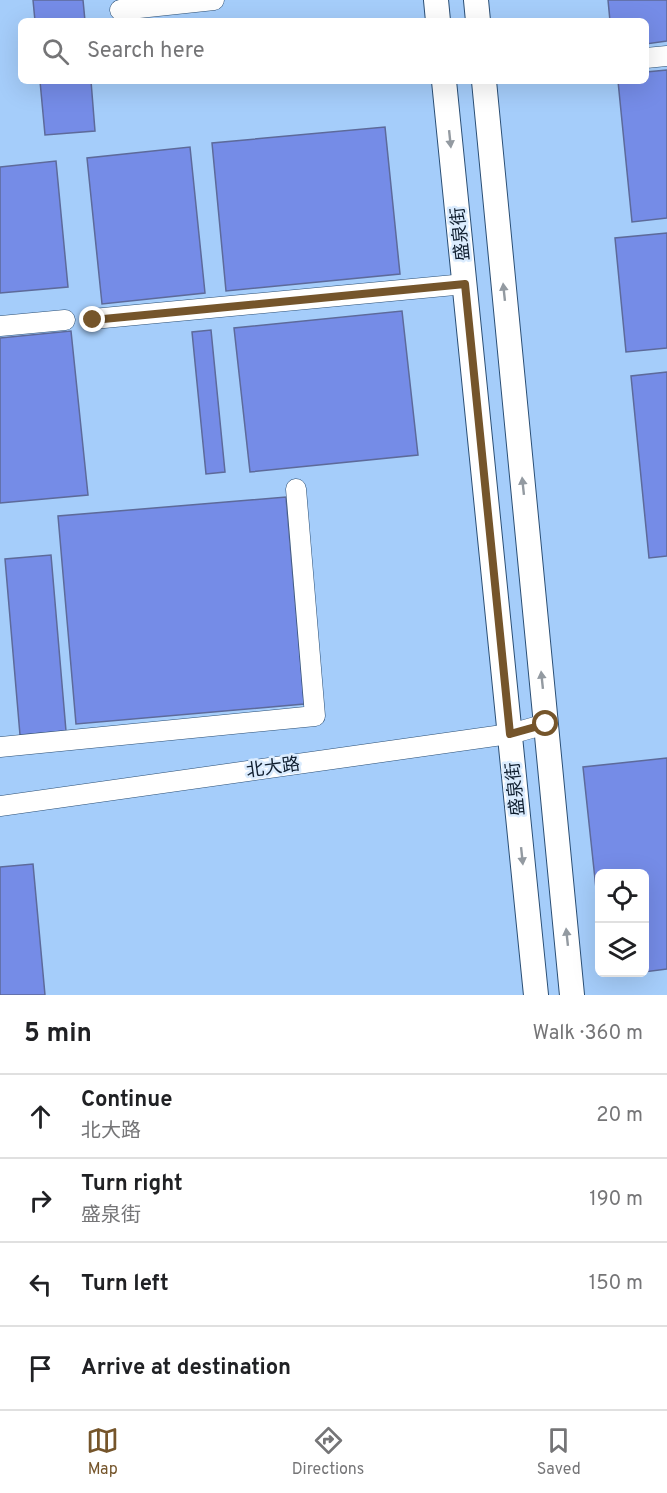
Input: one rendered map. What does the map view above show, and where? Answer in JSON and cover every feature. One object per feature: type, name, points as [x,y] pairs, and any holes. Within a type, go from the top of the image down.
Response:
[{"type":"main road","points":[[436,0],[438,18]]},
{"type":"main road","points":[[476,0],[478,18]]},
{"type":"main road","name":"盛泉街","points":[[444,84],[536,995]]},
{"type":"main road","name":"盛泉街","points":[[484,84],[572,995]]},
{"type":"street","points":[[120,10],[214,0]]},
{"type":"street","points":[[649,58],[667,56]]},
{"type":"street","points":[[93,320],[465,284]]},
{"type":"street","points":[[0,326],[65,320]]},
{"type":"street","points":[[0,747],[315,716],[296,489]]},
{"type":"street","name":"北大路","points":[[0,806],[510,734],[546,724]]},
{"type":"building","points":[[33,0],[83,0],[85,18],[35,18]]},
{"type":"building","points":[[608,0],[667,0],[667,41],[649,44],[649,18],[610,18]]},
{"type":"building","points":[[667,70],[667,218],[632,222],[618,84],[649,84],[649,72]]},
{"type":"building","points":[[40,84],[91,84],[95,131],[45,135]]},
{"type":"building","points":[[385,127],[400,274],[226,291],[212,143]]},
{"type":"building","points":[[190,147],[205,293],[102,304],[87,158]]},
{"type":"building","points":[[56,161],[68,287],[0,293],[0,167]]},
{"type":"building","points":[[667,233],[667,348],[626,352],[615,238]]},
{"type":"building","points":[[402,311],[418,455],[250,472],[234,328]]},
{"type":"building","points":[[211,330],[225,472],[206,474],[192,332]]},
{"type":"building","points":[[71,331],[88,495],[0,503],[0,338]]},
{"type":"building","points":[[667,372],[667,556],[649,558],[631,376]]},
{"type":"building","points":[[286,497],[304,704],[76,724],[58,516]]},
{"type":"building","points":[[51,555],[66,731],[20,735],[5,559]]},
{"type":"building","points":[[667,758],[667,969],[649,971],[649,869],[595,869],[595,879],[583,767]]},
{"type":"building","points":[[33,864],[45,995],[0,995],[0,867]]},
{"type":"route","points":[[93,320],[465,284],[510,734],[546,724]]}]
